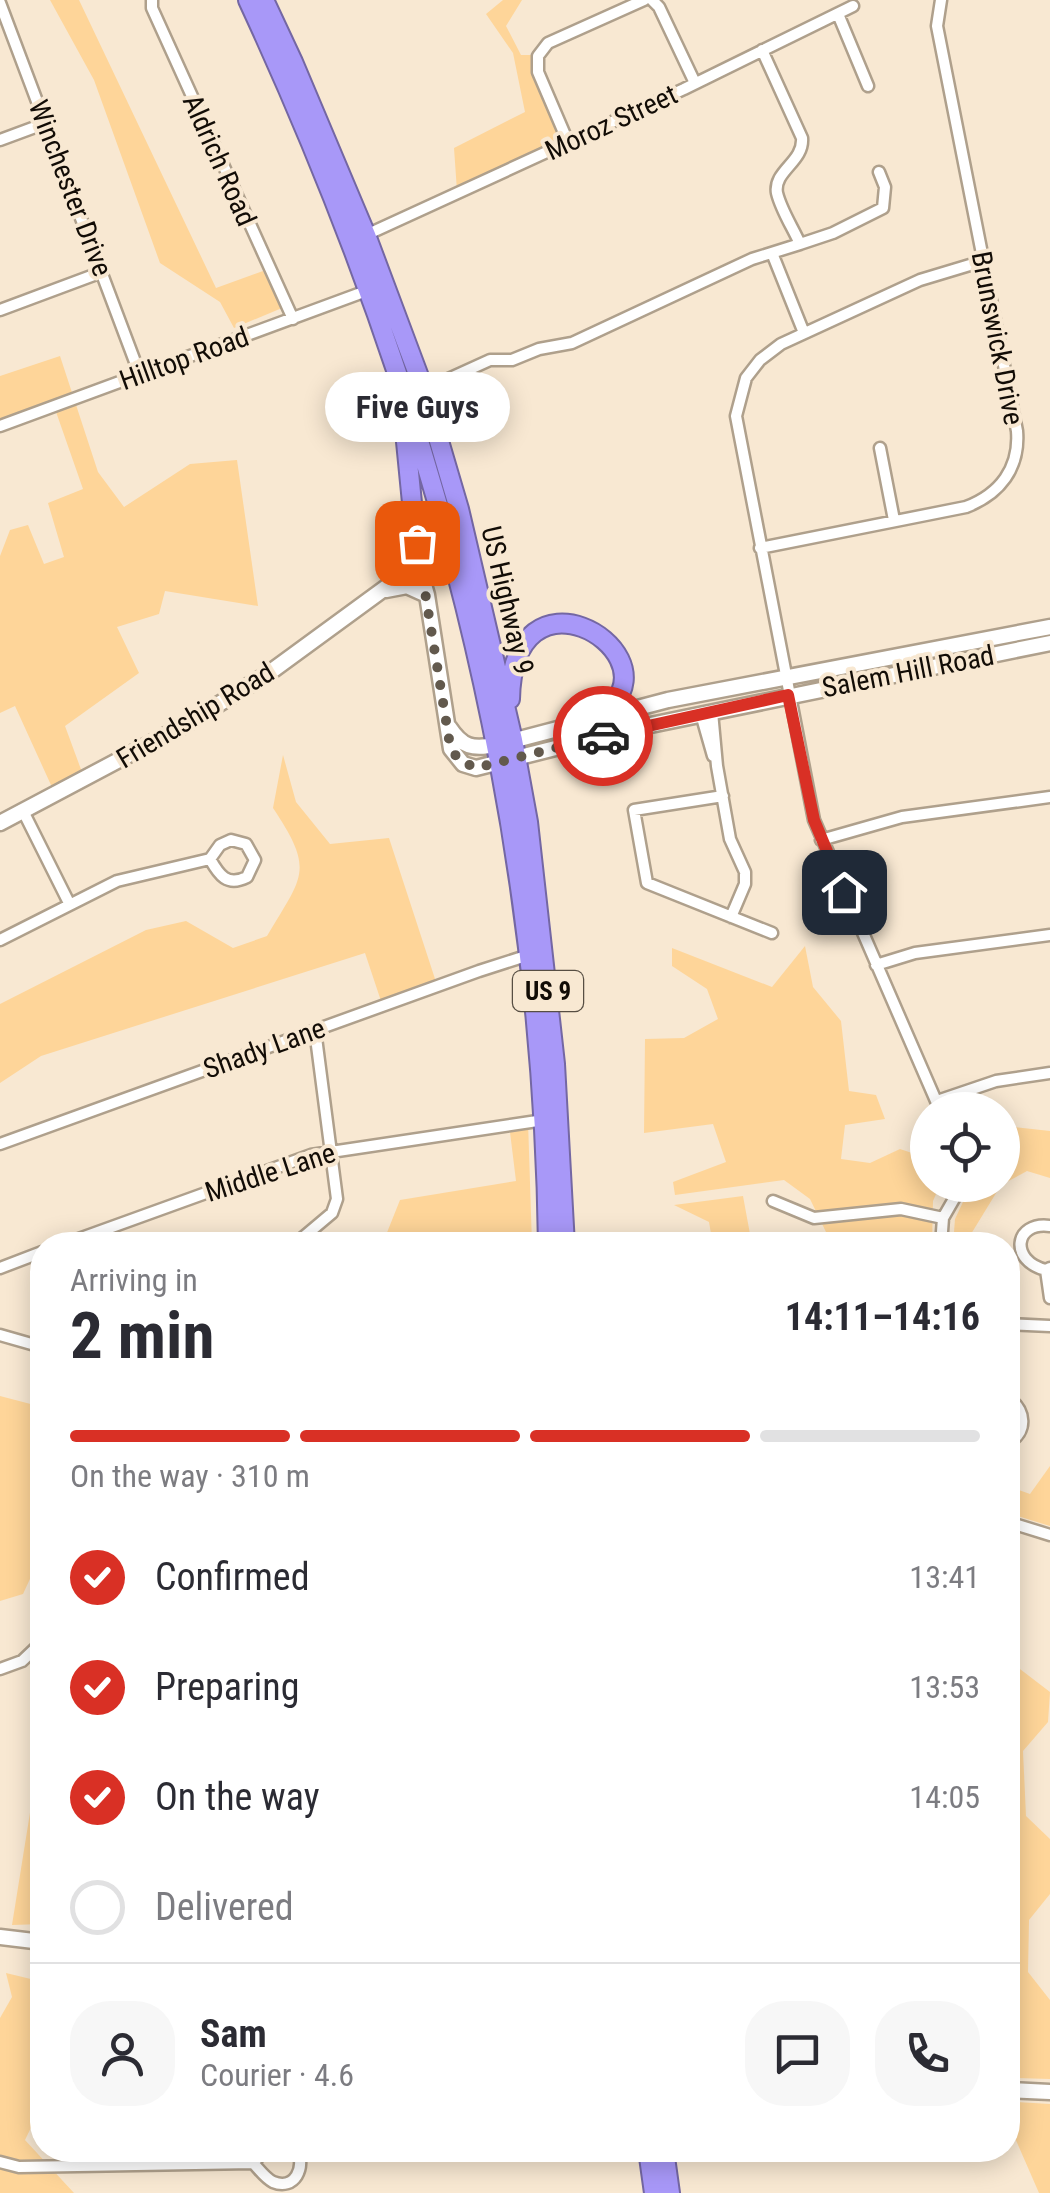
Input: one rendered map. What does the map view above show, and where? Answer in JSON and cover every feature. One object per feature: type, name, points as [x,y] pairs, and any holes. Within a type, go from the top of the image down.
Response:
[{"type":"highway","name":"US Highway 9","points":[[248,0],[334,194],[400,386],[416,421],[508,747],[545,1120],[548,1232]]},
{"type":"highway","name":"US Highway 9","points":[[264,0],[366,234],[424,390],[459,509],[508,747],[547,978],[564,1232]]},
{"type":"highway","points":[[400,386],[418,564]]},
{"type":"highway","points":[[508,747],[510,685],[516,656],[537,632],[564,622],[592,632],[606,642],[620,661],[622,675],[616,700],[593,718]]},
{"type":"highway","points":[[650,2162],[654,2193]]},
{"type":"highway","points":[[666,2162],[670,2193]]},
{"type":"street","name":"Aldrich Road","points":[[152,0],[292,319]]},
{"type":"street","points":[[652,0],[695,83]]},
{"type":"street","name":"Brunswick Drive","points":[[760,548],[980,502],[1004,481],[1016,456],[1017,432],[938,26],[940,0]]},
{"type":"street","points":[[568,142],[538,72],[540,52],[548,43],[638,2]]},
{"type":"street","name":"Winchester Drive","points":[[0,3],[140,374]]},
{"type":"street","name":"Moroz Street","points":[[366,234],[853,6]]},
{"type":"street","points":[[838,14],[868,86]]},
{"type":"street","points":[[762,50],[803,143],[800,154],[780,175],[776,190],[800,244]]},
{"type":"street","points":[[0,140],[46,123]]},
{"type":"street","points":[[424,390],[490,360],[512,360],[539,348],[572,342],[772,253],[832,233],[883,208],[885,187],[879,172]]},
{"type":"street","points":[[772,253],[804,333]]},
{"type":"street","points":[[933,1092],[821,840],[786,687],[739,441],[738,402],[746,378],[780,344],[920,280],[983,261]]},
{"type":"street","points":[[0,310],[102,272]]},
{"type":"street","name":"Hilltop Road","points":[[0,426],[369,290]]},
{"type":"street","points":[[880,448],[894,520]]},
{"type":"street","points":[[418,564],[427,595],[446,722],[467,747],[508,747]]},
{"type":"street","name":"Friendship Road","points":[[0,823],[186,725],[268,673],[418,564]]},
{"type":"street","points":[[380,592],[407,586],[427,595]]},
{"type":"street","name":"Salem Hill Road","points":[[508,747],[707,713],[786,687],[1050,627]]},
{"type":"street","name":"Salem Hill Road","points":[[508,747],[593,718],[692,695],[786,687],[1050,643]]},
{"type":"street","points":[[692,695],[707,713],[706,740],[717,766],[730,839],[746,875],[731,917]]},
{"type":"street","points":[[722,796],[634,810],[647,883],[772,933]]},
{"type":"street","points":[[821,840],[902,817],[1050,797]]},
{"type":"street","points":[[24,811],[69,903]]},
{"type":"street","points":[[0,940],[133,875],[210,859],[224,843],[239,841],[253,853],[254,866],[247,877],[234,881],[222,878],[210,859]]},
{"type":"street","points":[[876,965],[915,953],[1050,935]]},
{"type":"street","name":"Shady Lane","points":[[0,1144],[530,955]]},
{"type":"street","points":[[309,1232],[334,1210],[337,1199],[314,1030]]},
{"type":"street","points":[[970,1092],[996,1080],[1050,1073]]},
{"type":"street","name":"Middle Lane","points":[[98,1232],[310,1155],[545,1120]]},
{"type":"street","points":[[774,1200],[814,1218],[901,1209],[943,1218]]},
{"type":"street","points":[[942,1232],[943,1218],[952,1202]]},
{"type":"street","points":[[1050,1226],[1041,1224],[1030,1229],[1020,1244],[1026,1262],[1048,1269],[1050,1298]]},
{"type":"street","points":[[0,1268],[30,1257]]},
{"type":"street","points":[[1020,1325],[1050,1326]]},
{"type":"street","points":[[0,1335],[30,1344]]},
{"type":"street","points":[[1020,1526],[1050,1535]]},
{"type":"street","points":[[0,1670],[30,1653]]},
{"type":"street","points":[[0,1937],[30,1941]]},
{"type":"street","points":[[1020,2091],[1050,2092]]},
{"type":"street","points":[[0,2162],[20,2167],[253,2163],[271,2181],[288,2182],[300,2170],[301,2162]]},
{"type":"shaded area","points":[[50,0],[79,0],[216,288],[263,271],[282,308],[234,328],[220,302],[160,263],[94,80]]},
{"type":"shaded area","points":[[503,0],[522,0],[506,26],[521,55],[539,55],[570,141],[457,191],[454,148],[525,112],[513,53],[486,14]]},
{"type":"shaded area","points":[[60,356],[98,472],[124,507],[190,464],[237,460],[258,606],[165,591],[159,614],[117,627],[139,673],[65,726],[86,783],[56,796],[15,706],[0,713],[0,556],[10,530],[28,525],[44,564],[64,557],[48,503],[83,489],[55,409],[0,430],[0,376]]},
{"type":"shaded area","points":[[283,755],[296,802],[330,844],[389,838],[437,985],[383,1007],[365,953],[41,1056],[0,1083],[0,1004],[146,930],[186,921],[233,948],[267,936],[299,873],[295,846],[273,808]]},
{"type":"shaded area","points":[[805,946],[813,987],[841,1021],[849,1091],[876,1095],[885,1119],[845,1125],[841,1159],[870,1163],[900,1149],[910,1152],[910,1202],[933,1202],[932,1232],[826,1232],[810,1199],[784,1180],[675,1195],[673,1182],[726,1162],[713,1124],[644,1133],[645,1039],[684,1038],[718,1019],[707,989],[672,966],[672,948],[772,987]]},
{"type":"shaded area","points":[[528,1121],[532,1232],[387,1232],[400,1200],[516,1181],[509,1124]]},
{"type":"shaded area","points":[[1020,1128],[1050,1131],[1050,1178],[1027,1171],[1020,1175]]},
{"type":"shaded area","points":[[743,1196],[750,1232],[711,1232],[709,1222],[674,1205]]},
{"type":"shaded area","points":[[963,1202],[991,1202],[972,1232],[954,1232]]},
{"type":"shaded area","points":[[0,1396],[30,1404],[30,1579],[23,1594],[0,1601]]},
{"type":"shaded area","points":[[1050,1466],[1050,1526],[1020,1517],[1020,1490],[1030,1494]]},
{"type":"shaded area","points":[[1020,1669],[1050,1692],[1048,1722],[1023,1751],[1026,1816],[1050,1839],[1050,1894],[1029,1920],[1028,1972],[1050,2000],[1050,2079],[1020,2078]]},
{"type":"shaded area","points":[[30,1813],[30,1924],[12,1925]]},
{"type":"shaded area","points":[[6,1973],[30,1979],[30,2130],[25,2140],[30,2145],[30,2162],[45,2162],[74,2193],[0,2193],[0,2018],[12,1997]]},
{"type":"shaded area","points":[[1020,2102],[1050,2104],[1050,2193],[1039,2193],[1020,2149]]},
{"type":"way so far","points":[[417,543],[449,739],[457,759],[476,768],[603,736]]},
{"type":"place","name":"Five Guys","points":[[417,543]]},
{"type":"route","points":[[603,736],[788,695],[814,820],[844,892]]}]
